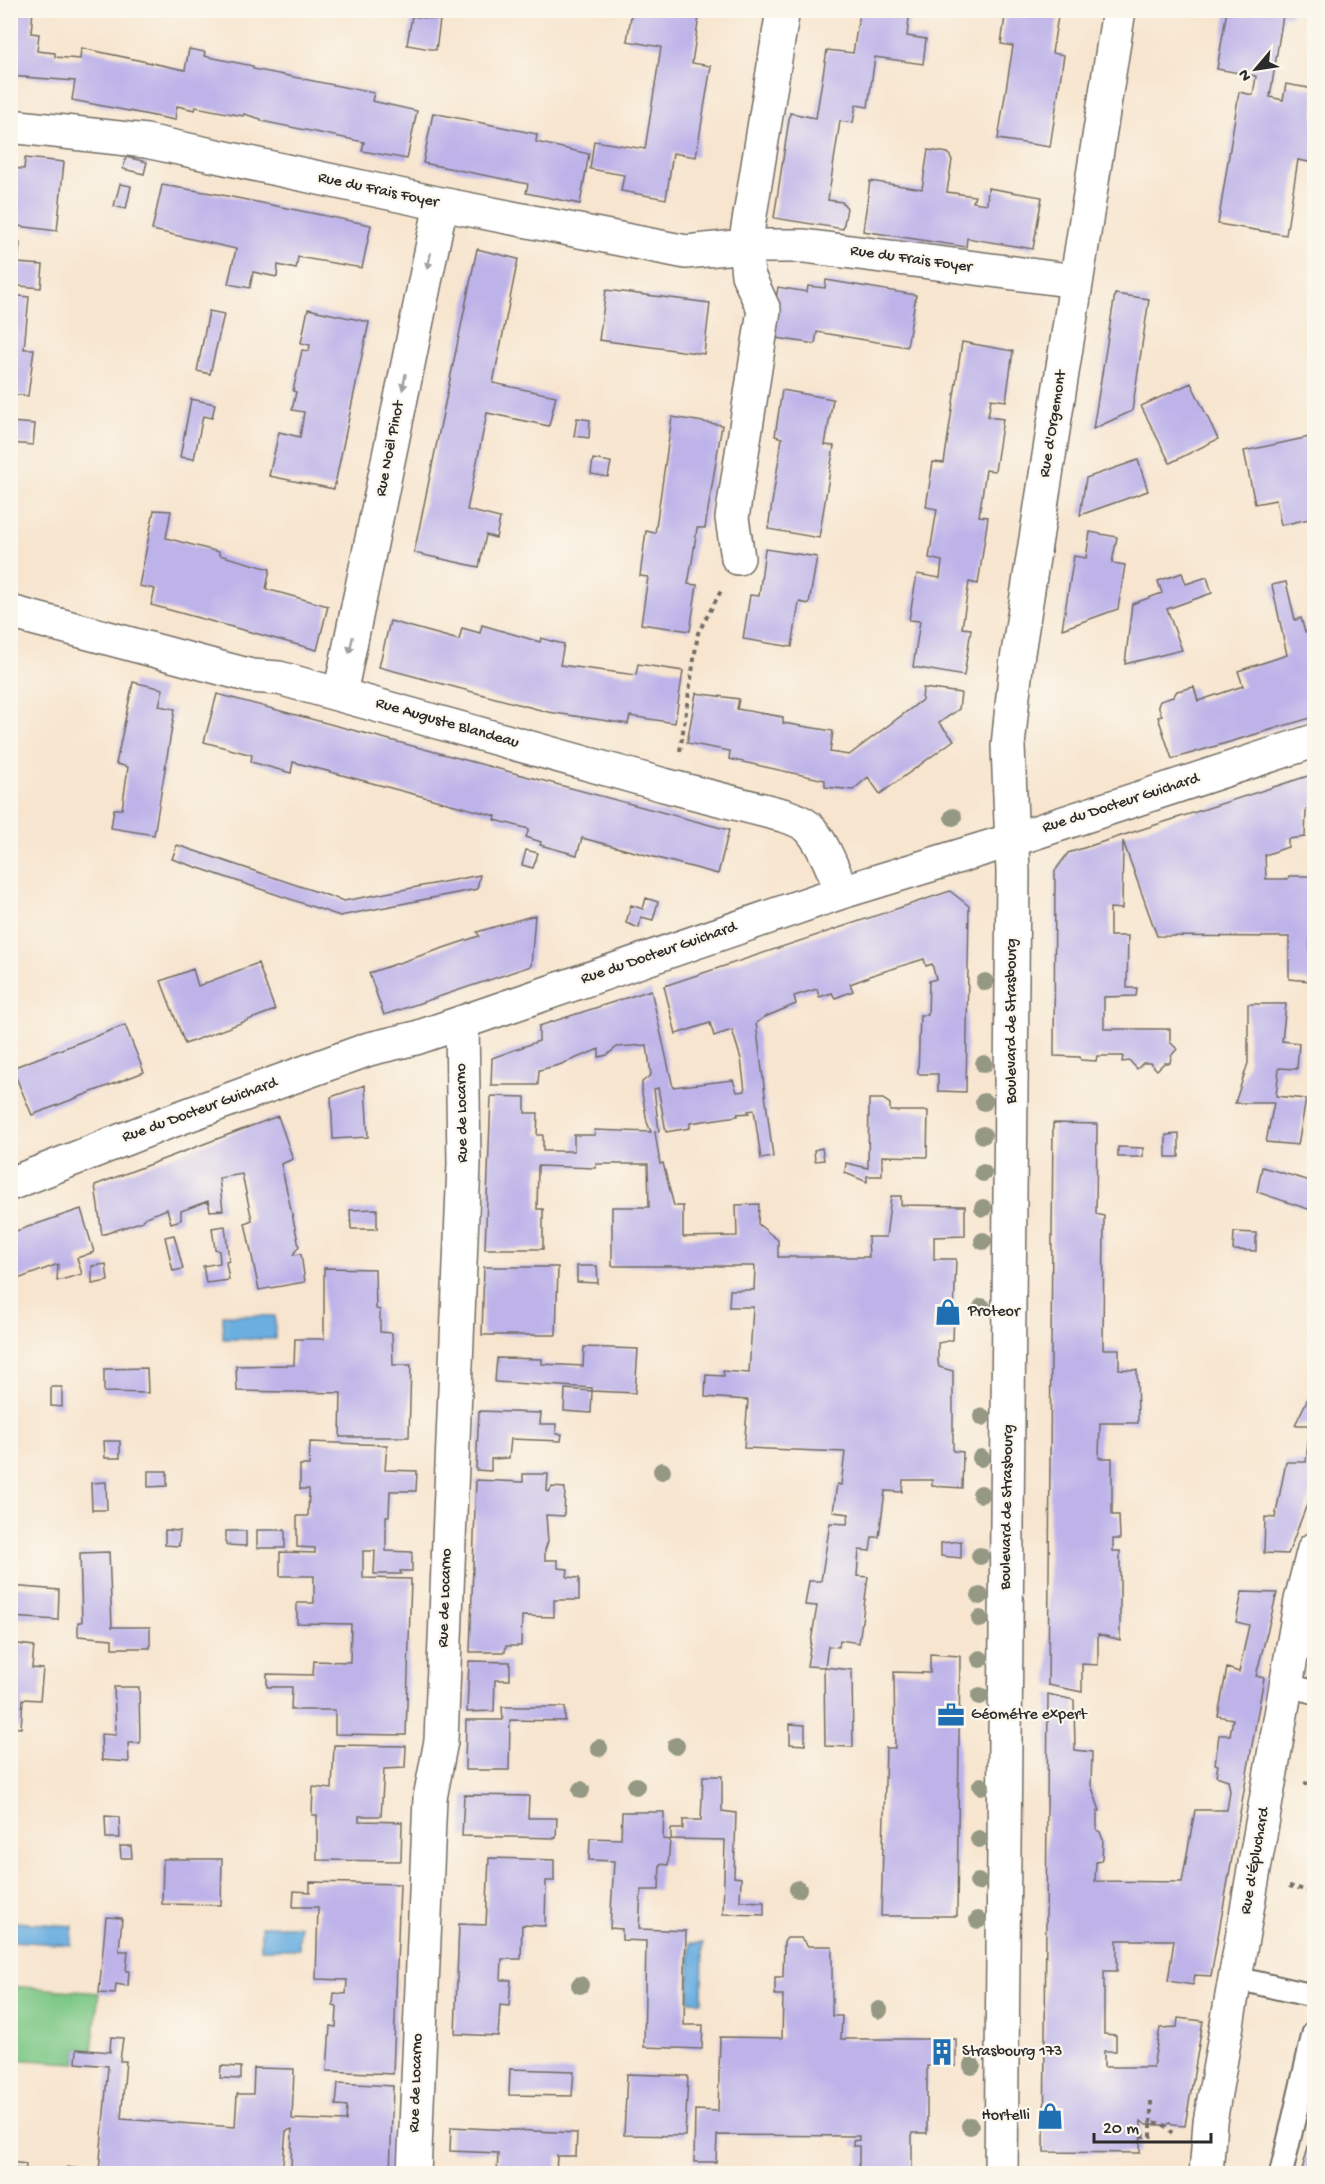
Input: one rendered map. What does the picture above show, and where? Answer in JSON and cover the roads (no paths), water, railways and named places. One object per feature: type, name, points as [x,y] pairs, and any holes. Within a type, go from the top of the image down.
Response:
[{"type":"street","name":"Rue d'Orgemont","points":[[1012,840],[1008,746],[1016,666],[1119,10]]},
{"type":"street","points":[[738,558],[732,518],[764,310],[748,275],[745,246],[782,16]]},
{"type":"street","name":"Rue du Frais Foyer","points":[[10,126],[146,141],[441,204],[686,252],[745,246],[804,246],[1076,281]]},
{"type":"street","name":"Rue Noël Pinot","points":[[340,694],[441,204]]},
{"type":"street","name":"Rue Auguste Blandeau","points":[[10,612],[252,676],[279,678],[340,694],[794,819],[811,829],[842,892]]},
{"type":"street","name":"Rue du Docteur Guichard","points":[[10,1184],[163,1124],[369,1049],[416,1038],[842,892],[1012,840],[1314,741]]},
{"type":"street","name":"Boulevard de Strasbourg","points":[[1001,2174],[1010,1362],[1012,840]]},
{"type":"street","name":"Rue de Locarno","points":[[414,2174],[429,1798],[441,1729],[464,1164],[462,1022]]},
{"type":"street","name":"Rue d'Épluchard","points":[[1206,2174],[1210,2122],[1235,1978],[1300,1688],[1301,1600],[1314,1549]]},
{"type":"lane","points":[[1235,1978],[1314,1995]]},
{"type":"lane","points":[[1281,2174],[1314,2032]]},
{"type":"water","points":[[223,1315],[275,1316],[275,1339],[223,1339]]},
{"type":"water","points":[[14,1922],[73,1926],[71,1945],[13,1941]]},
{"type":"water","points":[[261,1926],[300,1926],[299,1949],[261,1949]]},
{"type":"water","points":[[690,1943],[703,1943],[702,2002],[689,2001]]},
{"type":"place","name":"Proteor","points":[[948,1312]]},
{"type":"place","name":"Géométre expert","points":[[951,1715]]},
{"type":"place","name":"Strasbourg 173","points":[[942,2052]]},
{"type":"place","name":"Hortelli","points":[[1050,2116]]}]
